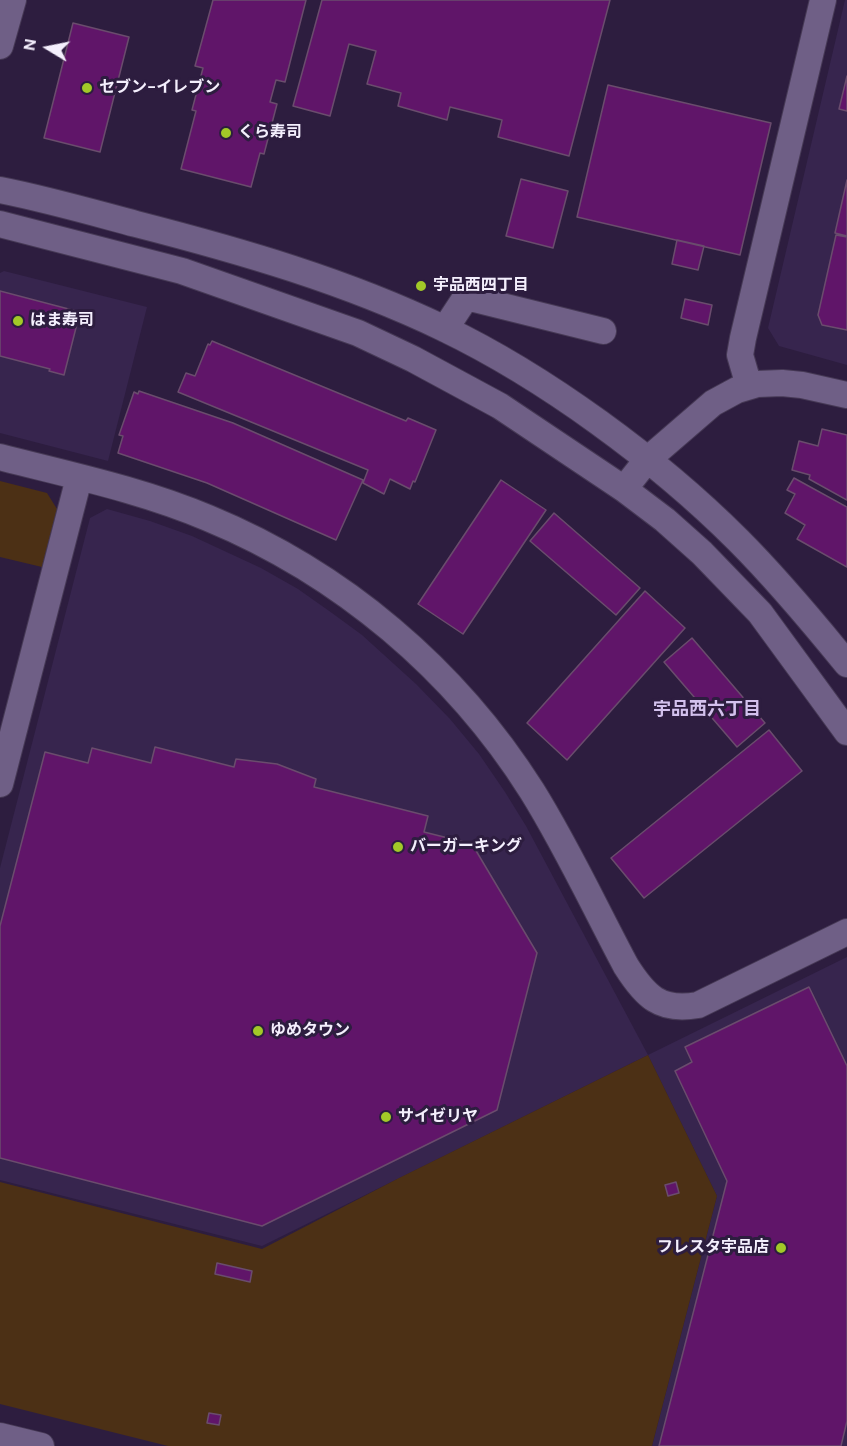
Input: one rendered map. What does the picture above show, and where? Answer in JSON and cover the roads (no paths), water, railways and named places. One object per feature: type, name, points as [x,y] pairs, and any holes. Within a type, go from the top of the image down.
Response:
[{"type":"street","points":[[0,46],[12,0]]},
{"type":"street","points":[[749,386],[740,356],[743,338],[823,0]]},
{"type":"street","points":[[0,190],[263,258],[324,278],[385,301],[481,348],[563,398],[647,460],[737,539],[802,609],[847,664]]},
{"type":"street","points":[[0,224],[182,272],[358,333],[413,359],[500,406],[624,489],[672,526],[760,613],[847,732]]},
{"type":"street","points":[[445,329],[466,297],[603,331]]},
{"type":"street","points":[[624,489],[647,460],[713,403],[749,386],[765,383],[792,383],[847,395]]},
{"type":"street","points":[[0,457],[137,493],[208,518],[262,543],[320,576],[352,598],[411,646],[459,694],[516,767],[549,821],[626,966],[643,991],[653,999],[675,1007],[698,1005],[847,932]]},
{"type":"street","points":[[0,783],[79,478]]},
{"type":"street","points":[[0,1436],[41,1446]]},
{"type":"place","name":"セブン-イレブン","points":[[87,88]]},
{"type":"place","name":"くら寿司","points":[[226,133]]},
{"type":"place","name":"宇品西四丁目","points":[[421,286]]},
{"type":"place","name":"はま寿司","points":[[18,321]]},
{"type":"place","name":"バーガーキング","points":[[398,847]]},
{"type":"place","name":"ゆめタウン","points":[[258,1031]]},
{"type":"place","name":"サイゼリヤ","points":[[386,1117]]},
{"type":"place","name":"フレスタ宇品店","points":[[781,1248]]},
{"type":"district","name":"宇品西六丁目","points":[[707,710]]}]
